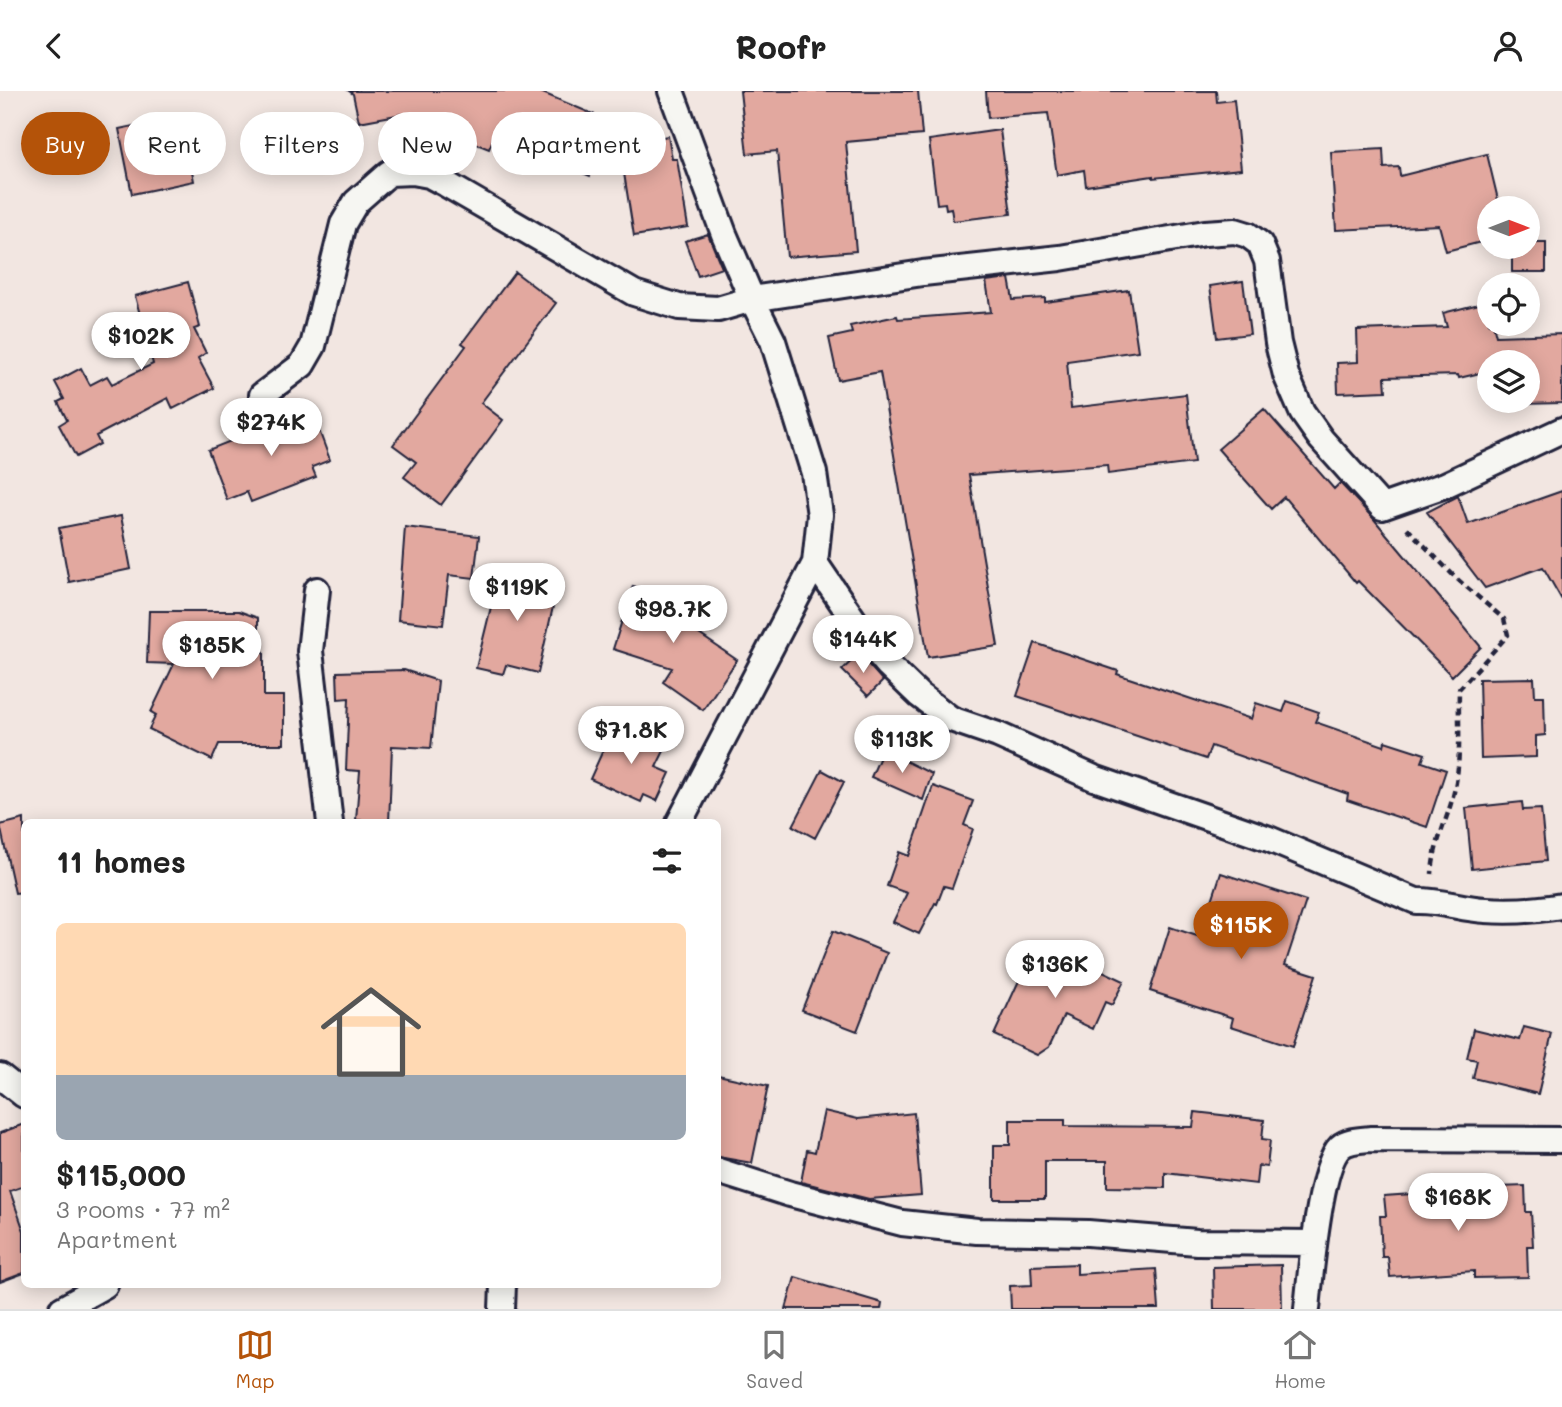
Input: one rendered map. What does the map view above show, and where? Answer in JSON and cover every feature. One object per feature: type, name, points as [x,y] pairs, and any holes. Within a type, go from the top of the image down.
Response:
[{"type":"street","points":[[671,91],[724,234],[772,341],[814,473],[820,515],[815,563],[681,819]]},
{"type":"street","points":[[262,395],[302,365],[313,346],[343,224],[356,202],[389,173],[412,172],[429,175],[634,293],[679,307],[718,309],[752,299],[923,273],[1060,258],[1205,233],[1235,231],[1248,235],[1260,244],[1267,261],[1278,343],[1286,375],[1302,412],[1321,439],[1382,507],[1445,485],[1562,431]]},
{"type":"street","points":[[815,563],[888,665],[919,695],[951,719],[998,735],[1094,778],[1269,839],[1416,901],[1484,910],[1562,907]]},
{"type":"street","points":[[317,590],[310,651],[330,819]]},
{"type":"street","points":[[0,1076],[21,1093]]},
{"type":"street","points":[[1307,1309],[1313,1243],[1332,1158],[1342,1145],[1371,1139],[1562,1140]]},
{"type":"street","points":[[721,1172],[790,1194],[902,1223],[977,1231],[1088,1233],[1197,1242],[1313,1243]]},
{"type":"street","points":[[62,1309],[100,1288]]},
{"type":"street","points":[[502,1309],[503,1288]]},
{"type":"path","points":[[1382,507],[1406,527],[1456,578],[1504,619],[1508,635],[1459,689],[1458,756],[1454,791],[1434,851],[1430,901]]},
{"type":"building","points":[[349,91],[538,91],[588,112],[491,112],[489,149],[477,144],[477,112],[378,112],[378,118],[364,121],[364,112],[357,112],[353,94]]},
{"type":"building","points":[[740,91],[918,91],[922,135],[846,142],[856,251],[787,257],[777,151],[747,154]]},
{"type":"building","points":[[986,91],[1216,91],[1217,102],[1234,100],[1241,169],[1153,176],[1086,186],[1084,170],[1057,175],[1048,113],[988,118]]},
{"type":"building","points":[[124,128],[124,154],[119,129]]},
{"type":"building","points":[[1000,130],[1011,214],[953,221],[951,208],[946,209],[945,203],[937,204],[929,140]]},
{"type":"building","points":[[668,136],[672,159],[677,159],[688,227],[634,236],[624,175],[666,175]]},
{"type":"building","points":[[1383,149],[1384,168],[1399,167],[1400,176],[1487,154],[1497,196],[1477,196],[1477,243],[1446,251],[1439,225],[1336,230],[1331,152]]},
{"type":"building","points":[[128,175],[193,175],[194,181],[132,194]]},
{"type":"building","points":[[708,234],[722,268],[698,276],[685,241]]},
{"type":"building","points":[[1540,243],[1546,243],[1546,272],[1512,272],[1512,259],[1540,259]]},
{"type":"building","points":[[515,272],[556,303],[481,403],[503,420],[441,505],[404,477],[416,462],[393,445],[466,346],[462,343]]},
{"type":"building","points":[[1009,278],[1013,300],[1045,298],[1045,302],[1129,290],[1138,351],[1067,361],[1071,408],[1186,394],[1194,463],[1108,474],[1107,465],[969,475],[998,646],[928,657],[880,372],[838,380],[829,338],[852,333],[850,326],[897,316],[898,319],[991,312],[986,281]]},
{"type":"building","points":[[1243,281],[1250,334],[1217,338],[1210,286]]},
{"type":"building","points":[[188,282],[200,327],[194,329],[206,353],[198,358],[214,388],[173,409],[168,398],[96,436],[100,444],[76,457],[59,425],[67,420],[58,402],[64,399],[55,382],[81,368],[90,385],[107,376],[112,384],[153,364],[135,296]]},
{"type":"building","points":[[1477,304],[1477,336],[1562,334],[1562,403],[1540,404],[1540,350],[1477,350],[1477,374],[1459,378],[1458,375],[1385,377],[1386,391],[1338,393],[1337,363],[1358,362],[1357,330],[1447,327],[1443,313]]},
{"type":"building","points":[[311,409],[330,460],[312,467],[316,477],[251,502],[247,492],[227,500],[208,450]]},
{"type":"building","points":[[1264,409],[1334,489],[1340,483],[1373,518],[1481,647],[1452,676],[1358,581],[1356,583],[1284,497],[1271,509],[1218,449]]},
{"type":"building","points":[[1562,491],[1562,600],[1543,567],[1485,588],[1427,512],[1458,496],[1468,524]]},
{"type":"building","points":[[121,516],[131,569],[69,582],[59,528]]},
{"type":"building","points":[[405,527],[479,536],[474,578],[449,575],[443,625],[398,620]]},
{"type":"building","points":[[501,566],[531,573],[529,582],[557,589],[538,673],[506,665],[503,674],[476,668]]},
{"type":"building","points":[[633,586],[692,605],[686,625],[737,660],[703,710],[663,682],[672,668],[613,649]]},
{"type":"building","points":[[149,611],[239,611],[258,618],[258,651],[264,652],[264,696],[284,696],[284,744],[219,744],[212,760],[149,729],[156,715],[151,712],[174,664],[147,663]]},
{"type":"building","points":[[1035,643],[1251,719],[1256,703],[1283,712],[1287,701],[1319,712],[1315,722],[1384,746],[1385,741],[1425,754],[1422,762],[1446,770],[1427,827],[1347,800],[1348,794],[1211,746],[1206,759],[1017,696]]},
{"type":"building","points":[[859,654],[883,681],[868,696],[842,670]]},
{"type":"building","points":[[404,670],[438,681],[431,748],[392,746],[389,819],[356,819],[360,771],[346,770],[349,698],[338,699],[337,672]]},
{"type":"building","points":[[1534,678],[1535,696],[1544,696],[1545,735],[1536,736],[1536,757],[1481,759],[1479,679]]},
{"type":"building","points":[[614,726],[665,749],[656,767],[670,773],[657,801],[644,795],[641,802],[590,779]]},
{"type":"building","points":[[883,750],[932,774],[923,800],[871,777]]},
{"type":"building","points":[[822,770],[844,782],[815,838],[793,826]]},
{"type":"building","points":[[933,786],[973,801],[964,825],[973,829],[952,888],[944,886],[937,904],[935,903],[919,934],[893,922],[907,893],[887,886],[899,852],[909,856]]},
{"type":"building","points":[[1522,802],[1523,810],[1541,809],[1546,861],[1472,869],[1466,808]]},
{"type":"building","points":[[21,820],[21,892],[15,893],[0,825]]},
{"type":"building","points":[[1221,873],[1306,901],[1285,965],[1316,975],[1293,1046],[1231,1026],[1233,1018],[1150,991],[1170,927],[1200,937]]},
{"type":"building","points":[[833,931],[887,953],[857,1031],[802,1010]]},
{"type":"building","points":[[1034,948],[1064,961],[1067,954],[1124,981],[1112,1005],[1105,1002],[1093,1029],[1064,1015],[1049,1047],[1037,1055],[994,1035]]},
{"type":"building","points":[[1524,1027],[1552,1034],[1538,1094],[1473,1078],[1477,1060],[1467,1058],[1474,1029],[1520,1040]]},
{"type":"building","points":[[721,1076],[768,1086],[752,1163],[721,1158]]},
{"type":"building","points":[[824,1111],[858,1119],[914,1113],[921,1195],[869,1199],[801,1182],[807,1150],[815,1152]]},
{"type":"building","points":[[1195,1112],[1264,1120],[1262,1139],[1270,1140],[1267,1167],[1258,1166],[1256,1184],[1165,1173],[1165,1188],[1107,1187],[1107,1161],[1045,1161],[1045,1199],[994,1199],[994,1145],[1010,1145],[1010,1120],[1065,1120],[1065,1126],[1193,1127]]},
{"type":"building","points":[[21,1125],[21,1187],[10,1191],[21,1222],[21,1274],[0,1282],[0,1133]]},
{"type":"building","points":[[1525,1186],[1526,1212],[1531,1212],[1533,1246],[1527,1246],[1528,1277],[1474,1278],[1474,1271],[1390,1277],[1388,1257],[1382,1257],[1380,1216],[1386,1216],[1384,1196]]},
{"type":"building","points":[[1077,1264],[1077,1274],[1156,1269],[1159,1309],[1011,1309],[1010,1286],[1032,1285],[1031,1266]]},
{"type":"building","points":[[1281,1265],[1282,1309],[1214,1309],[1213,1267]]},
{"type":"building","points":[[795,1277],[882,1303],[881,1309],[786,1309]]}]
